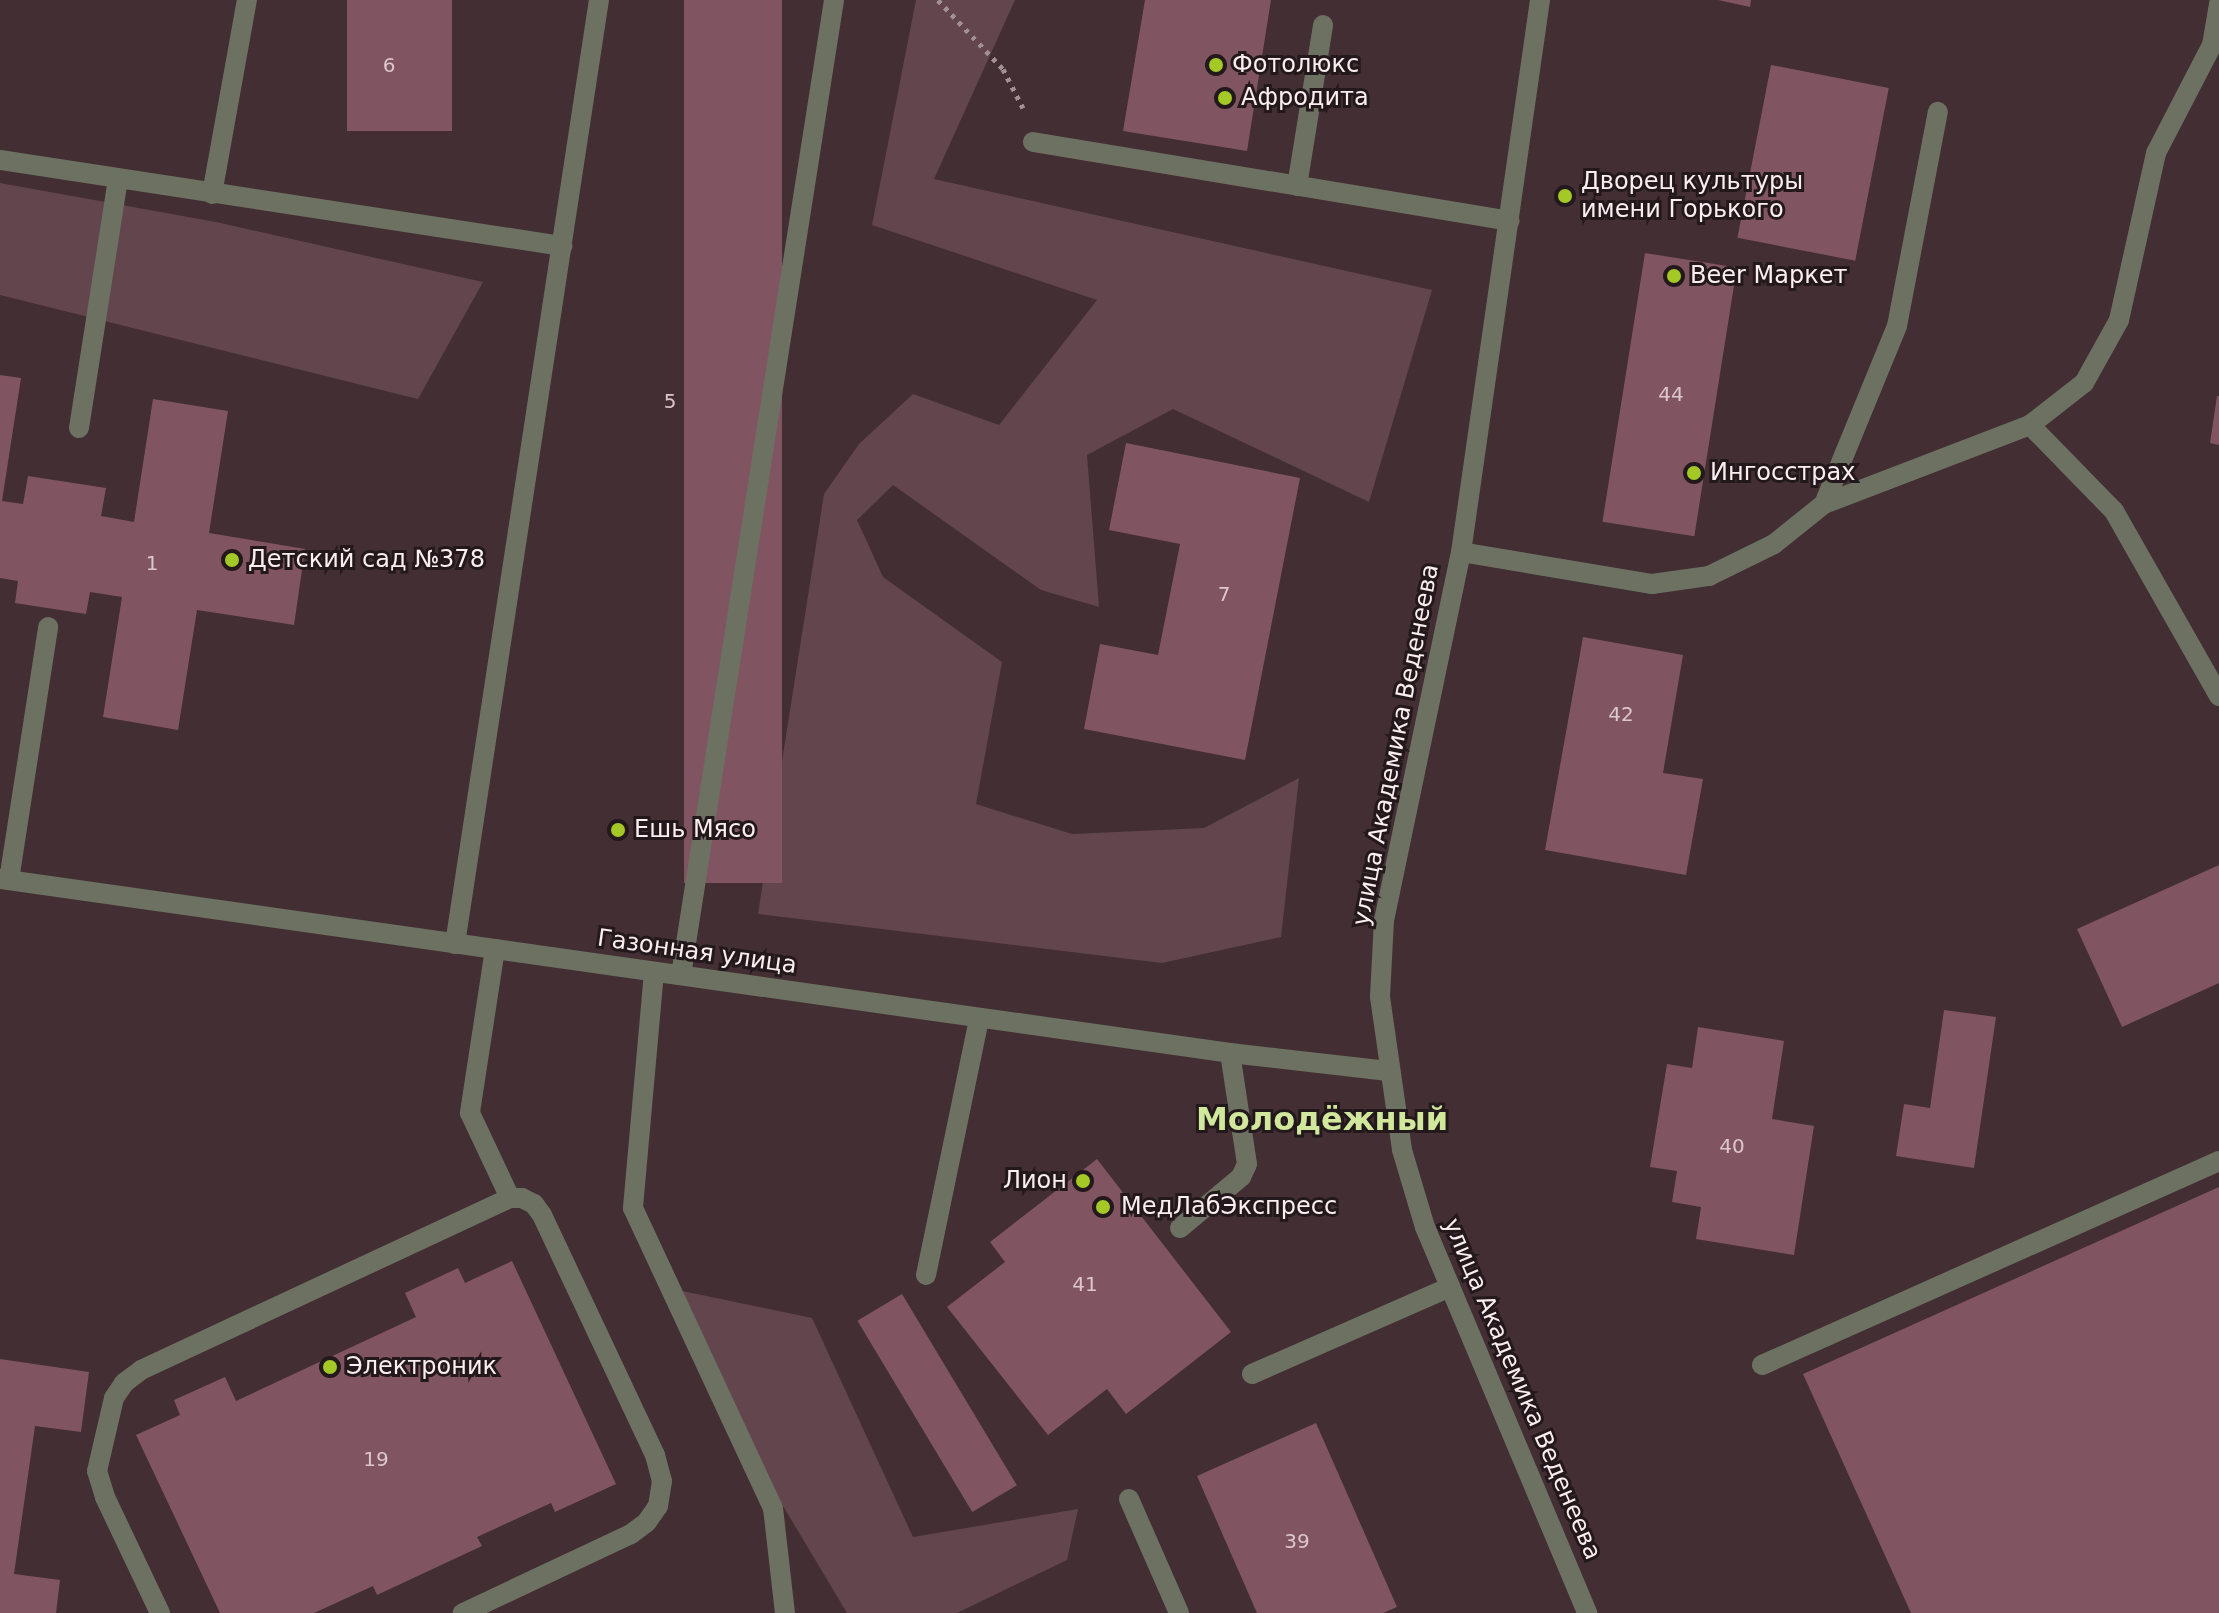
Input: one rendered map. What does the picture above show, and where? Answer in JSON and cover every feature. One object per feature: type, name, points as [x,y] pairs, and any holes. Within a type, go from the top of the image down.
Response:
[{"type":"street","points":[[212,194],[247,0]]},
{"type":"street","points":[[455,944],[599,0]]},
{"type":"street","points":[[681,975],[834,0]]},
{"type":"street","name":"улица Академика Веденеева","points":[[1540,0],[1461,552],[1384,920],[1380,997],[1388,1071],[1402,1150],[1425,1227],[1587,1613]]},
{"type":"street","points":[[1461,552],[1652,584],[1709,576],[1774,544],[1824,504],[2030,425],[2084,383],[2119,320],[2156,153],[2212,45],[2219,4]]},
{"type":"street","points":[[1297,186],[1323,25]]},
{"type":"street","points":[[1824,504],[1897,326],[1938,112]]},
{"type":"street","points":[[1033,142],[1509,221]]},
{"type":"street","points":[[0,160],[562,246]]},
{"type":"street","points":[[79,428],[118,179]]},
{"type":"street","points":[[2030,425],[2114,511],[2219,696]]},
{"type":"street","points":[[4,880],[48,627]]},
{"type":"street","name":"Газонная улица","points":[[4,880],[1230,1053],[1388,1071]]},
{"type":"street","points":[[495,949],[470,1113],[510,1198]]},
{"type":"street","points":[[654,972],[633,1208],[773,1508],[785,1613]]},
{"type":"street","points":[[926,1275],[979,1018]]},
{"type":"street","points":[[1180,1228],[1230,1188],[1241,1177],[1247,1164],[1230,1053]]},
{"type":"street","points":[[1762,1365],[2219,1161]]},
{"type":"street","points":[[160,1613],[105,1497],[97,1471],[114,1398],[124,1383],[141,1370],[510,1198],[522,1198],[534,1204],[542,1215],[655,1455],[662,1481],[658,1506],[647,1522],[631,1534],[463,1613]]},
{"type":"street","points":[[1252,1374],[1450,1287]]},
{"type":"street","points":[[1129,1499],[1179,1613]]},
{"type":"path","points":[[938,0],[1003,69],[1023,109],[1033,142]]},
{"type":"shaded area","points":[[916,0],[1015,0],[934,179],[1432,290],[1369,502],[1173,409],[1087,455],[1099,607],[1041,590],[893,485],[857,520],[883,577],[1002,662],[976,804],[1072,834],[1204,828],[1299,778],[1281,937],[1162,963],[758,914],[824,494],[859,444],[913,394],[999,425],[1097,300],[872,225]]},
{"type":"shaded area","points":[[0,183],[216,222],[483,282],[418,399],[0,295]]},
{"type":"shaded area","points":[[668,1288],[812,1318],[913,1537],[1078,1509],[1067,1560],[957,1613],[847,1613],[740,1434]]},
{"type":"building","points":[[347,0],[452,0],[452,131],[347,131]]},
{"type":"building","points":[[684,0],[782,0],[782,883],[684,883]]},
{"type":"building","points":[[1145,0],[1271,0],[1247,151],[1123,131]]},
{"type":"building","points":[[1718,0],[1751,0],[1750,7]]},
{"type":"building","points":[[1771,65],[1889,88],[1855,261],[1737,238]]},
{"type":"building","points":[[1645,253],[1737,268],[1694,536],[1602,522]]},
{"type":"building","points":[[0,375],[21,378],[2,501],[23,504],[28,476],[106,488],[101,516],[134,522],[153,399],[228,411],[209,533],[305,549],[294,625],[197,610],[178,730],[103,717],[122,597],[90,592],[86,614],[15,603],[18,581],[0,578]]},
{"type":"building","points":[[2219,396],[2219,445],[2210,443]]},
{"type":"building","points":[[1126,443],[1300,478],[1245,760],[1084,729],[1100,644],[1158,655],[1180,544],[1109,530]]},
{"type":"building","points":[[1583,637],[1683,655],[1663,773],[1703,779],[1686,875],[1545,850]]},
{"type":"building","points":[[2219,865],[2219,983],[2122,1027],[2077,929]]},
{"type":"building","points":[[1944,1010],[1996,1017],[1974,1168],[1896,1156],[1904,1104],[1930,1108]]},
{"type":"building","points":[[1698,1027],[1784,1041],[1772,1119],[1814,1126],[1794,1255],[1696,1239],[1701,1207],[1672,1202],[1677,1171],[1650,1167],[1667,1064],[1692,1068]]},
{"type":"building","points":[[1097,1159],[1231,1332],[1126,1414],[1107,1389],[1048,1435],[947,1307],[1005,1262],[990,1242]]},
{"type":"building","points":[[2219,1187],[2219,1613],[1911,1613],[1803,1374]]},
{"type":"building","points":[[512,1261],[616,1484],[555,1512],[551,1503],[477,1537],[482,1546],[377,1595],[373,1586],[314,1613],[220,1613],[136,1435],[180,1415],[174,1400],[225,1377],[236,1401],[416,1317],[405,1293],[458,1268],[465,1283]]},
{"type":"building","points":[[902,1294],[1017,1485],[972,1512],[857,1321]]},
{"type":"building","points":[[0,1359],[89,1372],[81,1432],[35,1426],[14,1574],[60,1580],[56,1613],[0,1613]]},
{"type":"building","points":[[1316,1423],[1397,1607],[1383,1613],[1257,1613],[1197,1476]]},
{"type":"place","name":"Фотолюкс","points":[[1216,65]]},
{"type":"place","name":"Афродита","points":[[1225,98]]},
{"type":"place","name":"Дворец культуры имени Горького","points":[[1565,196]]},
{"type":"place","name":"Beer Маркет","points":[[1674,276]]},
{"type":"place","name":"Ингосстрах","points":[[1694,473]]},
{"type":"place","name":"Детский сад №378","points":[[232,560]]},
{"type":"place","name":"Ешь Мясо","points":[[618,830]]},
{"type":"place","name":"Лион","points":[[1083,1181]]},
{"type":"place","name":"МедЛабЭкспресс","points":[[1103,1207]]},
{"type":"place","name":"Электроник","points":[[330,1367]]},
{"type":"district","name":"Молодёжный","points":[[1322,1119]]}]
